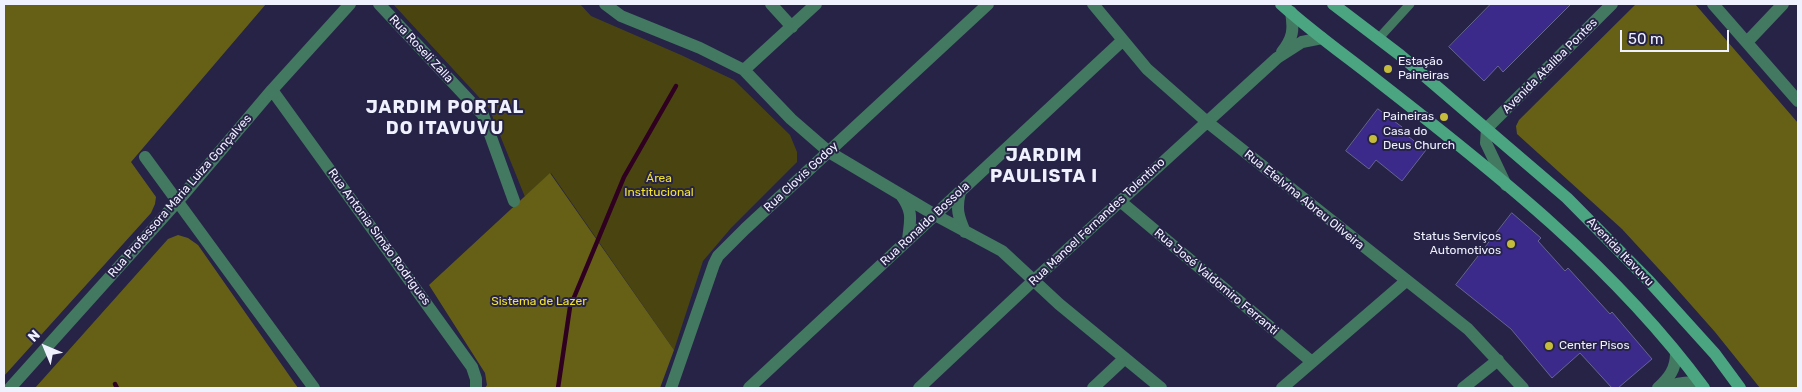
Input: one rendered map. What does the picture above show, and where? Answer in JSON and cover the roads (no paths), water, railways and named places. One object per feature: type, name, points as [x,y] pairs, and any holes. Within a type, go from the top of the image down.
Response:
[{"type":"main road","name":"Avenida Itavuvu","points":[[1333,4],[1379,38],[1567,198],[1649,281],[1715,354],[1740,388]]},
{"type":"main road","points":[[1286,8],[1379,81],[1552,224],[1629,299],[1702,385]]},
{"type":"street","name":"Rua Professora Maria Luiza Gonçalves","points":[[10,388],[178,201],[272,90],[350,4]]},
{"type":"street","name":"Rua Roseli Zalla","points":[[379,4],[483,115],[514,201]]},
{"type":"street","points":[[605,4],[621,16],[700,48],[744,70],[791,119],[829,152],[935,215],[1002,251],[1059,304],[1161,388]]},
{"type":"street","points":[[771,4],[792,26]]},
{"type":"street","points":[[744,70],[816,4]]},
{"type":"street","name":"Rua Clovis Godoy","points":[[675,385],[718,256],[988,4]]},
{"type":"street","name":"Rua Etelvina Abreu Oliveira","points":[[1093,4],[1147,69],[1206,121],[1468,329],[1523,388]]},
{"type":"street","name":"Avenida Ataliba Pontes","points":[[1487,128],[1612,4]]},
{"type":"street","points":[[1713,4],[1798,101]]},
{"type":"street","points":[[1746,42],[1783,4]]},
{"type":"street","name":"Rua Manoel Fernandes Tolentino","points":[[1277,58],[1293,34],[1293,24],[1286,8]]},
{"type":"street","name":"Rua Manoel Fernandes Tolentino","points":[[919,388],[1206,121],[1277,58],[1302,42],[1322,38]]},
{"type":"street","name":"Rua Ronaldo Bossola","points":[[749,388],[1123,40]]},
{"type":"street","name":"Rua Antonia Simão Rodrigues","points":[[272,90],[472,367],[476,379],[476,388]]},
{"type":"street","points":[[1487,128],[1486,143],[1506,185]]},
{"type":"street","points":[[145,156],[314,388]]},
{"type":"street","points":[[960,192],[957,205],[959,218],[965,232]]},
{"type":"street","points":[[900,193],[908,205],[912,218],[908,240]]},
{"type":"street","name":"Rua José Valdomiro Ferranti","points":[[1120,201],[1312,362]]},
{"type":"street","points":[[1282,388],[1406,281]]},
{"type":"street","points":[[1658,388],[1673,371],[1676,353]]},
{"type":"street","points":[[1093,388],[1125,358]]},
{"type":"street","points":[[1463,388],[1498,360]]},
{"type":"street","points":[[1665,388],[1679,383],[1692,382],[1702,385]]},
{"type":"lane","points":[[1379,38],[1410,4]]},
{"type":"waterway","points":[[558,388],[570,307],[624,177],[676,86]]},
{"type":"waterway","points":[[115,384],[117,388]]},
{"type":"place","name":"Estação Paineiras","points":[[1388,69]]},
{"type":"place","name":"Paineiras","points":[[1444,117]]},
{"type":"place","name":"Casa do Deus Church","points":[[1373,139]]},
{"type":"place","name":"Status Serviços Automotivos","points":[[1511,244]]},
{"type":"place","name":"Center Pisos","points":[[1549,346]]},
{"type":"district","name":"JARDIM PORTAL DO ITAVUVU","points":[[445,118]]},
{"type":"district","name":"JARDIM PAULISTA I","points":[[1044,166]]},
{"type":"park label","name":"Área Institucional","points":[[659,186]]},
{"type":"park label","name":"Sistema de Lazer","points":[[539,302]]}]
